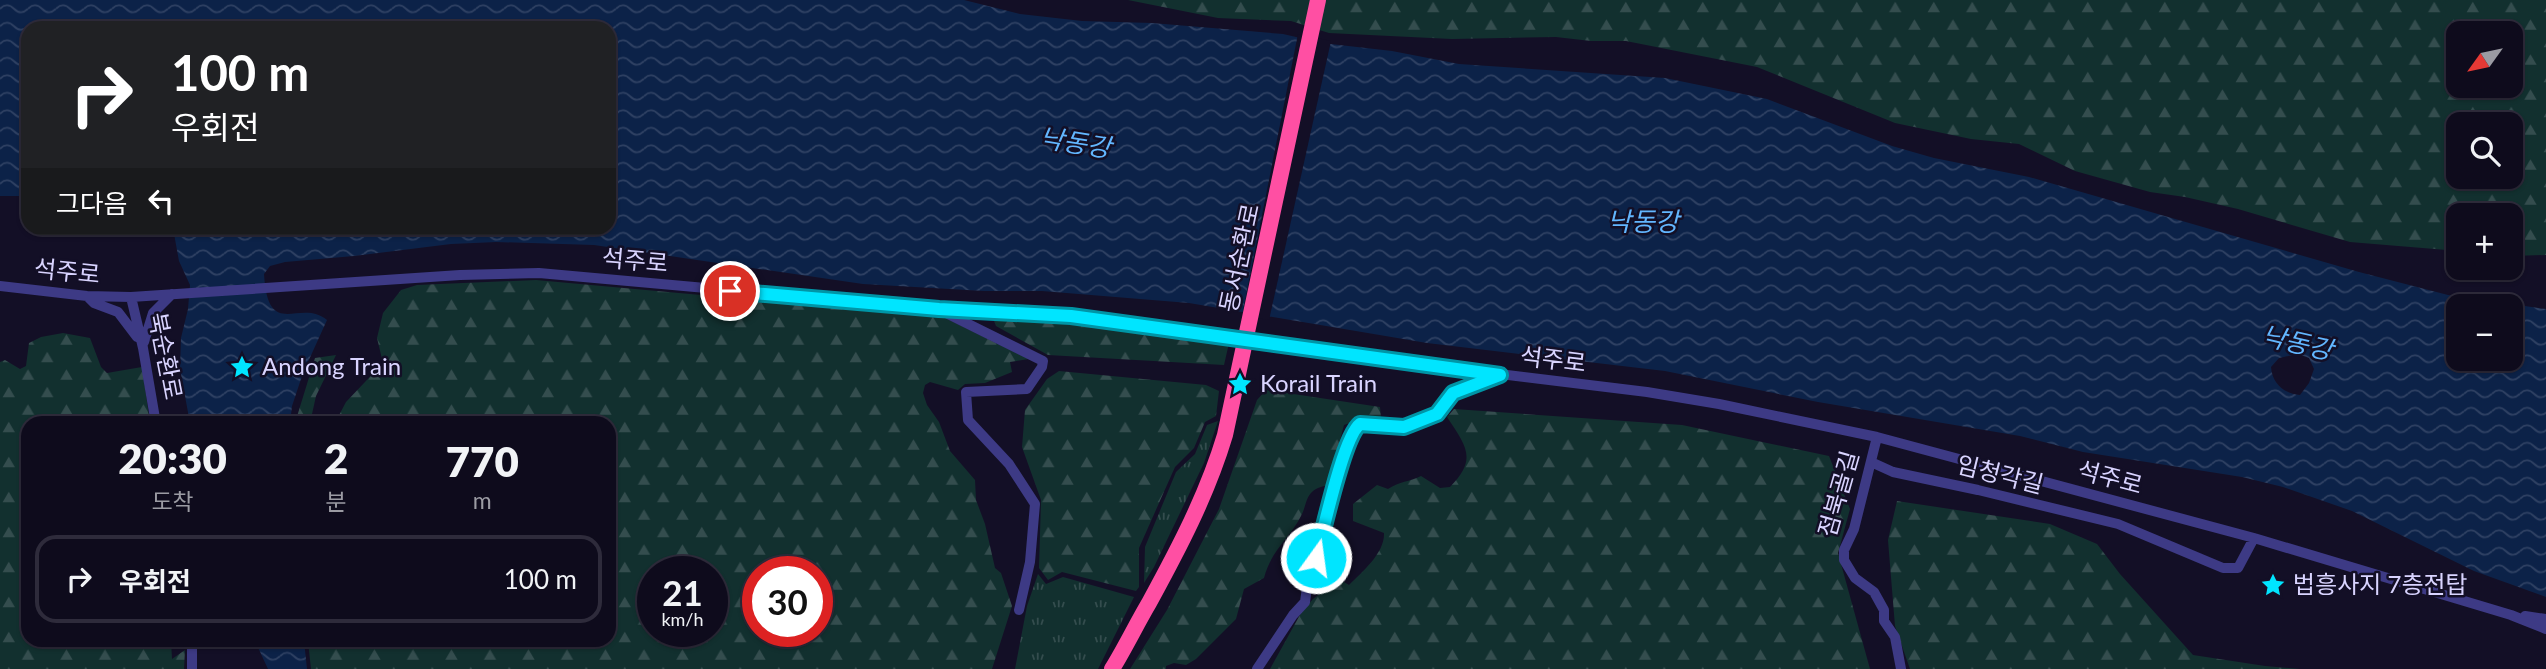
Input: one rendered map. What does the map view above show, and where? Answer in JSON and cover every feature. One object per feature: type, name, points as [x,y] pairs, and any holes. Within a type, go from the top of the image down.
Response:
[{"type":"highway","name":"동서순환로","points":[[1111,669],[1186,534],[1229,438],[1318,0]]},
{"type":"highway","name":"동서순환로","points":[[1125,669],[1191,546],[1217,487],[1327,0]]},
{"type":"street","name":"석주로","points":[[0,286],[87,296],[131,297],[460,275],[539,273],[939,309],[1071,316],[1500,375],[1647,392],[1877,437],[2253,538],[2511,615],[2546,629]]},
{"type":"street","points":[[143,348],[151,318],[172,294]]},
{"type":"street","points":[[87,296],[94,303],[110,308],[125,318],[143,348]]},
{"type":"street","name":"북순환로","points":[[131,297],[155,416]]},
{"type":"street","points":[[939,309],[1043,361],[1042,367],[1027,389],[966,392],[968,420],[1009,464],[1035,504],[1030,562],[1019,610]]},
{"type":"street","points":[[1257,669],[1293,615],[1305,602],[1308,580],[1354,429],[1360,424],[1404,427],[1437,414],[1453,393],[1500,375]]},
{"type":"street","name":"점북골길","points":[[1877,437],[1854,530],[1844,550],[1843,560],[1855,578],[1874,592],[1884,610],[1884,621],[1895,637],[1901,669]]},
{"type":"street","name":"임청각길","points":[[1871,462],[1893,472],[2118,524],[2222,568],[2238,568],[2253,538]]},
{"type":"street","points":[[2511,615],[2546,619]]},
{"type":"street","points":[[192,647],[192,669]]},
{"type":"green space","points":[[1128,0],[2546,0],[2546,255],[2523,256],[2523,203],[2446,203],[2446,250],[2350,242],[2238,209],[2150,192],[2075,171],[2019,144],[1971,139],[1895,123],[1757,67],[1626,41],[1556,37],[1452,39],[1329,33],[1291,21],[1218,18]]},
{"type":"green space","points":[[536,280],[943,317],[1029,359],[1010,362],[1012,372],[985,383],[965,384],[958,390],[930,382],[925,385],[923,393],[927,405],[939,422],[950,451],[975,480],[976,500],[985,524],[995,568],[1001,573],[1012,606],[992,669],[311,669],[309,647],[616,647],[616,416],[339,416],[346,402],[383,363],[377,338],[383,313],[401,290],[417,285]]},
{"type":"green space","points":[[994,321],[1038,321],[1229,343],[1224,365],[1048,355],[996,326]]},
{"type":"green space","points":[[63,333],[90,338],[101,367],[107,373],[142,367],[149,416],[21,416],[21,647],[171,647],[172,659],[185,650],[184,669],[0,669],[0,362],[5,360],[20,369],[26,366],[29,343],[41,337]]},
{"type":"green space","points":[[336,355],[316,396],[312,416],[297,416],[315,358]]},
{"type":"green space","points":[[1059,371],[1206,385],[1219,391],[1216,416],[1205,422],[1194,448],[1175,467],[1139,548],[1139,587],[1136,591],[1062,572],[1048,580],[1039,568],[1041,500],[1022,447],[1025,410],[1047,379]]},
{"type":"green space","points":[[1266,390],[1380,407],[1381,418],[1361,419],[1344,425],[1328,485],[1310,494],[1297,524],[1271,560],[1264,578],[1244,589],[1236,619],[1196,659],[1186,665],[1174,663],[1166,666],[1166,669],[1130,669],[1167,610],[1219,509],[1257,400]]},
{"type":"green space","points":[[1454,409],[1682,425],[1829,456],[1850,509],[1838,553],[1870,669],[1270,669],[1301,613],[1313,599],[1339,579],[1349,585],[1372,562],[1381,548],[1384,533],[1353,521],[1353,504],[1377,485],[1388,489],[1421,476],[1440,488],[1450,487],[1459,477],[1464,468],[1466,452],[1447,417]]},
{"type":"green space","points":[[1218,421],[1204,463],[1144,583],[1145,547],[1176,472],[1195,454],[1207,425]]},
{"type":"green space","points":[[1897,501],[2050,524],[2097,544],[2120,574],[2193,655],[2300,669],[1910,669],[1895,626],[1888,540]]},
{"type":"green space","points":[[1038,574],[1046,584],[1063,577],[1134,597],[1098,669],[1015,669],[1027,606]]},
{"type":"water","name":"낙동강","points":[[0,0],[964,0],[1020,14],[1082,21],[1152,23],[1283,34],[1322,43],[1392,51],[1459,64],[1665,78],[1767,99],[1892,146],[1934,158],[2029,177],[2446,294],[2446,371],[2523,371],[2523,306],[2546,309],[2546,597],[2474,571],[2352,511],[2283,487],[2242,477],[2083,452],[2020,436],[1818,402],[1665,371],[1427,343],[1189,303],[1042,291],[984,291],[863,284],[594,245],[496,242],[451,244],[285,262],[270,266],[264,274],[272,307],[287,314],[317,314],[327,320],[303,373],[291,416],[189,416],[180,369],[181,338],[190,285],[179,261],[174,235],[616,235],[616,21],[21,21],[21,196],[0,196]],"holes":[[[2298,354],[2309,358],[2314,369],[2309,383],[2300,395],[2280,387],[2271,367],[2279,358]]]},
{"type":"water","points":[[258,647],[305,647],[307,669],[268,669]]},
{"type":"pier","points":[[1298,34],[1331,41],[1269,320],[1242,316]]},
{"type":"place","name":"Andong Train","points":[[242,367]]},
{"type":"place","name":"Korail Train","points":[[1240,384]]},
{"type":"place","name":"법흥사지 7층전탑","points":[[2273,585]]},
{"type":"route","points":[[730,291],[939,309],[1071,316],[1500,375],[1453,393],[1437,414],[1431,414],[1404,427],[1360,424],[1354,429],[1316,558]]}]
